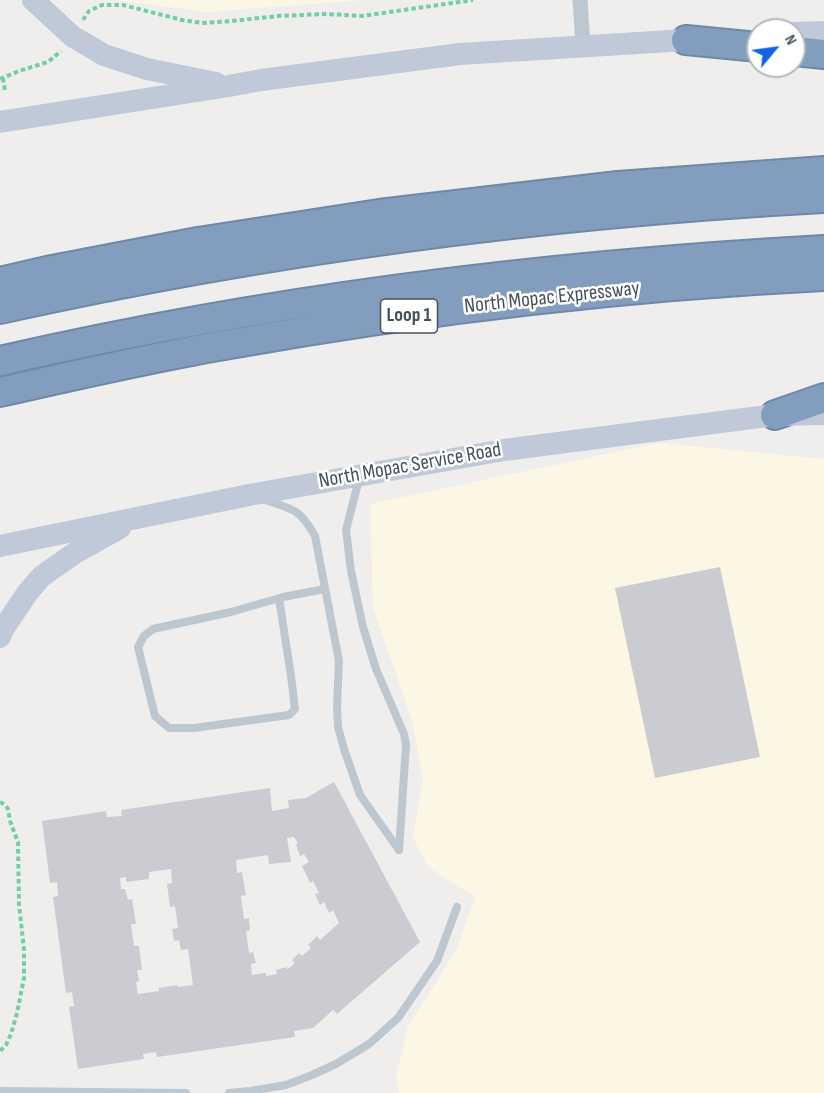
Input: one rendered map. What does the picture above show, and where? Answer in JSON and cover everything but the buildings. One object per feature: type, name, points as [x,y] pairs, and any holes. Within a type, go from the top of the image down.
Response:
[{"type":"highway","points":[[686,40],[746,46]]},
{"type":"highway","points":[[806,52],[824,54]]},
{"type":"highway","points":[[0,282],[198,242],[379,214],[618,186],[824,171]]},
{"type":"highway","points":[[0,309],[71,293],[207,268],[350,245],[619,213],[824,198]]},
{"type":"highway","points":[[0,361],[228,316],[475,280],[621,264],[824,250]]},
{"type":"highway","name":"North Mopac Expressway","points":[[0,392],[229,344],[348,324],[477,306],[623,290],[824,276]]},
{"type":"highway","points":[[775,415],[824,398]]},
{"type":"main road","points":[[33,0],[72,36],[104,55],[147,69],[230,86]]},
{"type":"main road","points":[[806,33],[824,32]]},
{"type":"main road","points":[[0,122],[261,80],[460,54],[746,36]]},
{"type":"main road","name":"North Mopac Service Road","points":[[0,546],[249,495],[504,450],[775,415],[824,414]]},
{"type":"main road","points":[[0,637],[28,591],[42,576],[75,553],[143,516]]},
{"type":"street","points":[[580,0],[583,45]]},
{"type":"lane","points":[[249,495],[293,509],[306,521],[315,536],[339,662],[338,727],[360,795],[399,850],[406,745],[400,724],[376,669],[363,627],[351,571],[346,530],[360,475]]},
{"type":"lane","points":[[279,598],[295,709],[289,716],[194,728],[169,728],[155,716],[138,647],[144,636],[153,629],[231,612],[279,598],[325,589]]},
{"type":"lane","points":[[230,1093],[286,1085],[312,1076],[369,1044],[398,1018],[437,962],[457,907]]},
{"type":"lane","points":[[0,1091],[186,1093]]},
{"type":"path","points":[[422,0],[423,7]]},
{"type":"path","points":[[81,22],[89,11],[102,5],[123,5],[202,23],[278,16],[326,14],[362,16],[473,0]]},
{"type":"path","points":[[5,91],[2,78],[48,62],[55,58],[63,48]]},
{"type":"path","points":[[0,802],[8,809],[18,842],[19,904],[24,950],[24,978],[16,1013],[11,1034],[0,1051]]},
{"type":"shaded area","points":[[116,0],[363,0],[207,12]]},
{"type":"shaded area","points":[[659,443],[824,459],[824,1093],[399,1093],[396,1078],[408,1026],[457,949],[475,897],[428,867],[413,838],[423,781],[413,724],[373,607],[370,504]]}]
